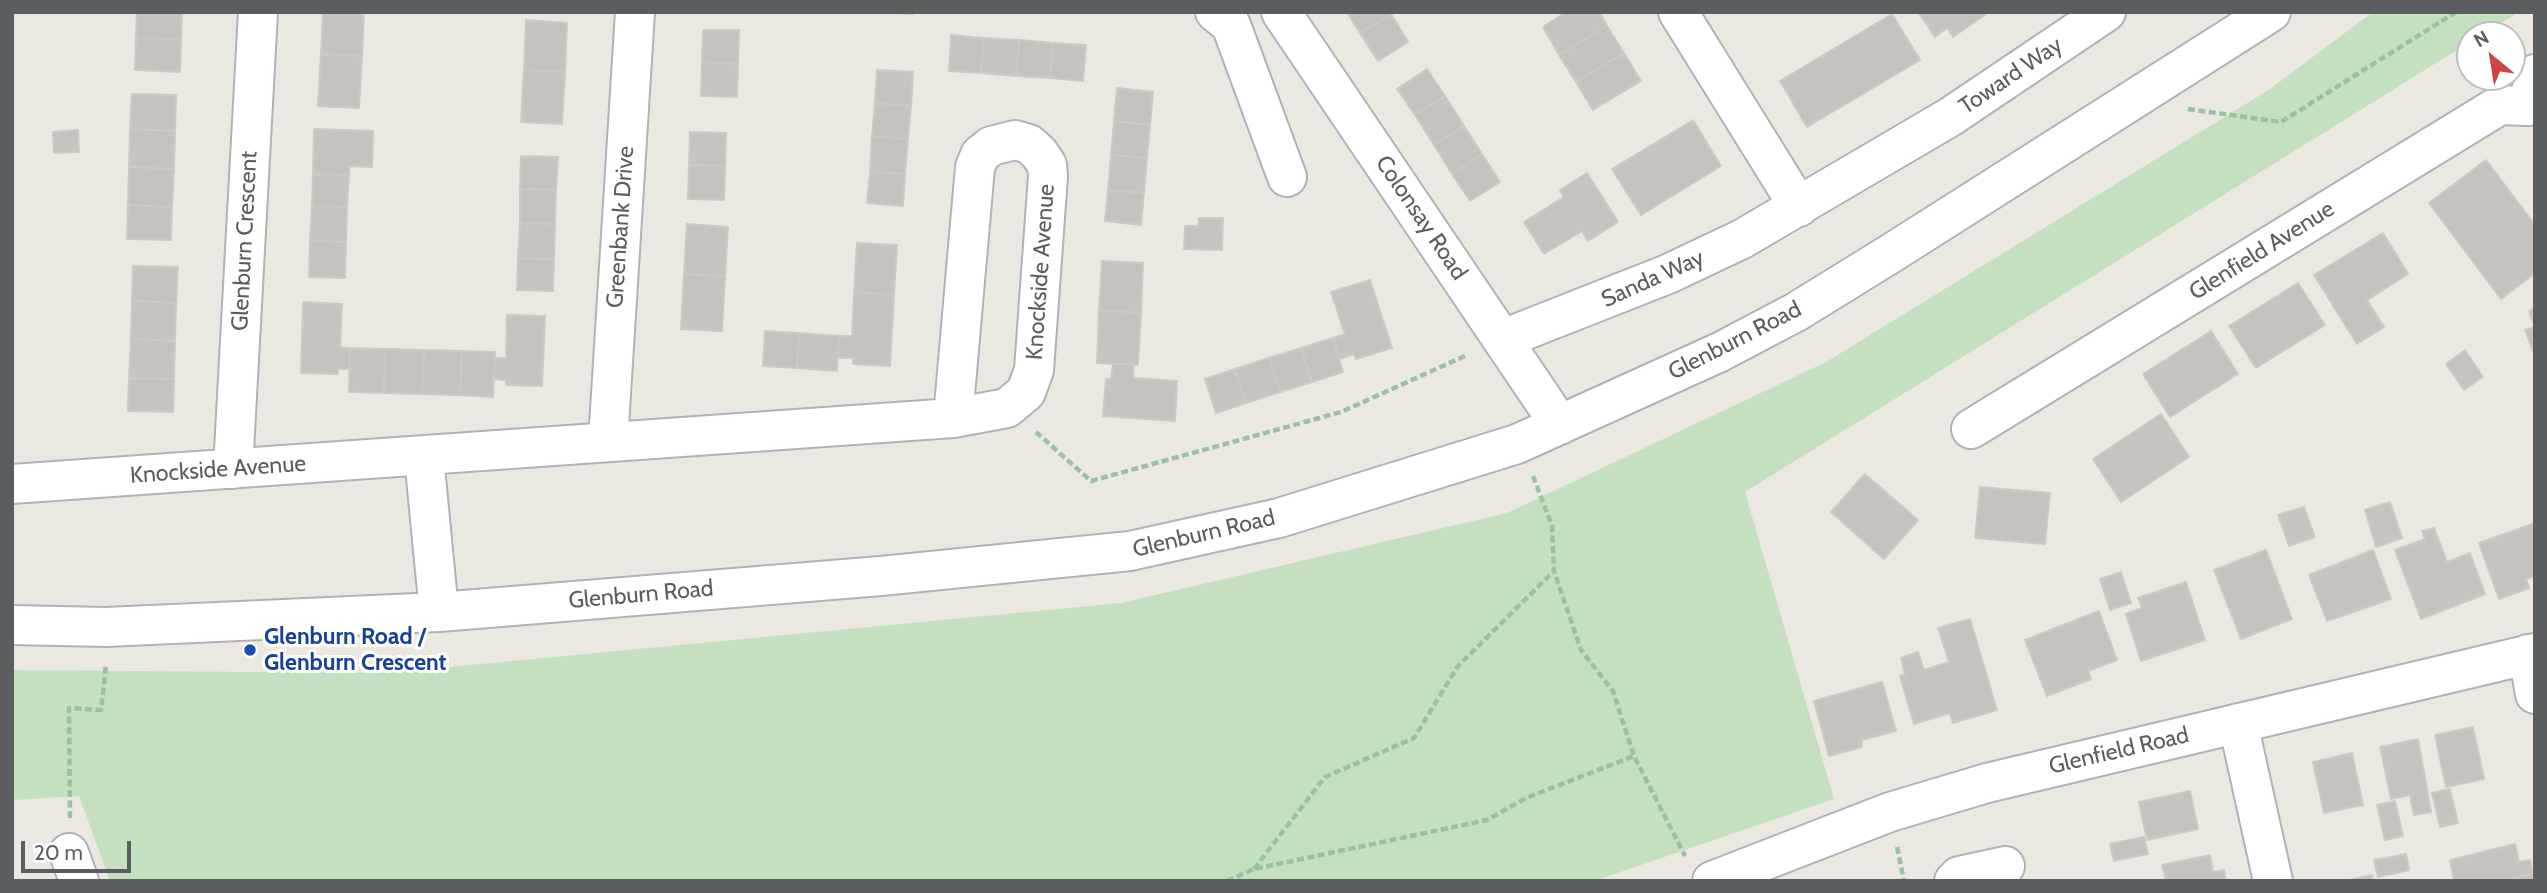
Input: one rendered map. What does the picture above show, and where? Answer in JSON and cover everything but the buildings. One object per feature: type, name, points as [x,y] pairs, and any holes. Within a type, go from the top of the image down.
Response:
[{"type":"street","name":"Glenburn Crescent","points":[[233,469],[258,12]]},
{"type":"street","name":"Greenbank Drive","points":[[608,442],[635,12]]},
{"type":"street","name":"Colonsay Road","points":[[1281,12],[1560,425]]},
{"type":"street","points":[[1678,12],[1799,207]]},
{"type":"street","name":"Toward Way","points":[[1950,117],[2106,12]]},
{"type":"street","name":"Glenburn Road","points":[[12,625],[144,626],[439,612],[1130,551],[1523,466],[1560,425],[1720,352],[1796,312],[2144,95],[2271,12]]},
{"type":"street","points":[[1232,17],[1287,177]]},
{"type":"street","name":"Glenfield Avenue","points":[[1971,429],[2500,105],[2533,104]]},
{"type":"street","name":"Sanda Way","points":[[1503,339],[1668,274],[1742,239],[1950,117]]},
{"type":"street","name":"Knockside Avenue","points":[[12,484],[953,418],[1007,408],[1026,393],[1034,370],[1048,176],[1047,165],[1039,153],[1029,144],[1015,140],[991,146],[980,155],[975,167],[953,418]]},
{"type":"street","points":[[424,457],[439,612]]},
{"type":"street","points":[[2531,653],[2535,694]]},
{"type":"street","name":"Glenfield Road","points":[[1699,870],[1987,783],[2531,653]]},
{"type":"street","points":[[2238,723],[2273,881]]},
{"type":"street","points":[[1954,881],[1959,876],[2005,866]]},
{"type":"path","points":[[2186,109],[2281,122],[2456,12]]},
{"type":"path","points":[[1007,408],[1091,481],[1342,412],[1503,339]]},
{"type":"path","points":[[1523,466],[1544,470]]},
{"type":"path","points":[[1523,466],[1552,526],[1554,570],[1581,650],[1614,691],[1634,757],[1699,870]]},
{"type":"path","points":[[1254,869],[1325,777],[1414,738],[1458,666],[1554,570]]},
{"type":"path","points":[[71,773],[69,708],[102,710],[107,657]]},
{"type":"path","points":[[1227,881],[1254,869],[1487,820],[1526,798],[1634,757]]},
{"type":"green space","points":[[2373,12],[2519,12],[2505,21],[2456,21],[2456,51],[1745,492],[1834,799],[1594,881],[110,881],[79,796],[12,800],[12,670],[386,673],[1121,603],[1507,513],[1826,362],[2270,89]]},
{"type":"place","name":"Glenburn Road / Glenburn Crescent","points":[[250,650]]}]
